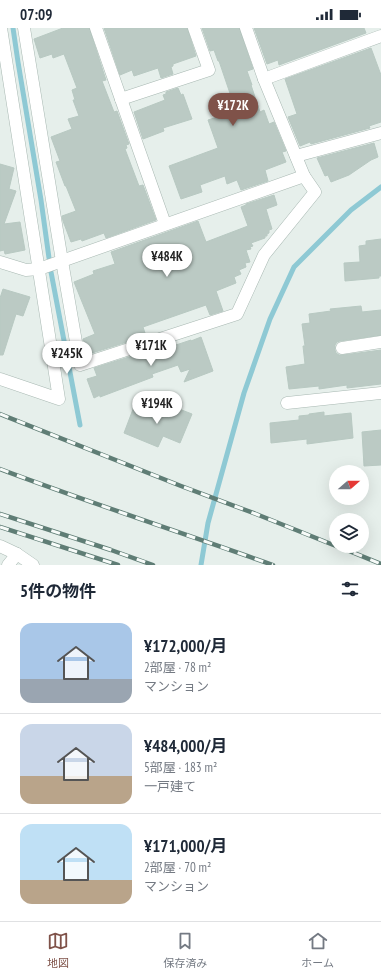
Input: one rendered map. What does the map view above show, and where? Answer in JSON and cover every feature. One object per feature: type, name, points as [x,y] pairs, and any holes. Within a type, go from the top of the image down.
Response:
[{"type":"street","points":[[0,378],[59,399],[39,269],[3,58],[1,28]]},
{"type":"street","points":[[24,28],[80,365],[237,314],[264,255],[315,192],[304,176],[264,79],[246,28]]},
{"type":"street","points":[[96,28],[165,224]]},
{"type":"street","points":[[121,99],[209,70],[194,28]]},
{"type":"street","points":[[264,79],[381,36]]},
{"type":"street","points":[[296,156],[381,133]]},
{"type":"street","points":[[0,262],[26,270],[39,269],[304,176]]},
{"type":"street","points":[[342,348],[381,342]]},
{"type":"street","points":[[287,403],[381,393]]},
{"type":"street","points":[[0,546],[17,554],[33,565]]},
{"type":"street","points":[[8,565],[17,554]]},
{"type":"building","points":[[63,28],[89,28],[106,80],[102,81],[114,112],[117,111],[129,144],[126,145],[127,148],[125,149],[139,186],[143,185],[156,220],[106,238],[104,233],[82,241],[81,239],[71,242],[63,221],[62,216],[76,211],[56,162],[60,161],[51,137],[72,129],[68,119],[79,116],[73,100],[75,100],[72,90],[77,88],[64,54],[53,58],[52,54],[40,58],[34,39]]},
{"type":"building","points":[[104,28],[187,28],[196,56],[173,64],[171,67],[173,74],[161,78],[158,68],[134,76],[132,70],[120,75]]},
{"type":"building","points":[[202,28],[239,28],[253,69],[247,71],[260,112],[264,110],[269,124],[274,122],[286,151],[282,152],[286,162],[265,170],[268,181],[241,190],[237,180],[227,184],[225,176],[200,185],[202,192],[181,199],[169,166],[218,148],[208,120],[236,111],[219,61],[214,50],[210,51]]},
{"type":"building","points":[[254,28],[364,28],[366,33],[279,65],[278,60],[267,64]]},
{"type":"building","points":[[371,48],[381,75],[381,122],[369,126],[370,128],[311,144],[310,142],[300,146],[288,117],[297,114],[285,79]]},
{"type":"building","points":[[178,88],[181,95],[183,94],[192,119],[163,128],[164,131],[143,139],[134,112],[165,100],[163,95],[166,94],[166,92]]},
{"type":"building","points":[[374,143],[378,157],[349,175],[331,182],[328,175],[325,176],[317,158]]},
{"type":"building","points":[[0,164],[14,168],[9,189],[16,191],[4,224],[20,222],[25,250],[5,254],[4,250],[0,251]]},
{"type":"building","points":[[274,195],[277,205],[266,209],[272,229],[269,230],[269,233],[265,236],[265,238],[251,243],[253,246],[250,247],[251,249],[246,250],[250,262],[245,263],[246,267],[239,270],[241,274],[234,277],[236,283],[216,291],[223,311],[210,315],[206,305],[143,327],[146,336],[89,354],[83,339],[95,334],[74,282],[94,274],[93,271],[115,264],[111,252],[198,221],[206,242],[248,226],[241,207]]},
{"type":"building","points":[[381,239],[381,276],[379,276],[379,278],[345,281],[344,263],[360,262],[359,246],[366,245],[366,241]]},
{"type":"building","points":[[3,289],[30,297],[23,316],[16,314],[3,355],[0,355],[0,298]]},
{"type":"building","points":[[361,306],[362,312],[381,310],[381,335],[340,341],[335,345],[335,350],[339,355],[343,355],[381,350],[381,384],[347,388],[347,385],[319,389],[319,386],[289,389],[286,367],[305,364],[303,346],[305,346],[302,324],[310,323],[309,314],[331,311],[330,309]]},
{"type":"building","points":[[201,337],[213,371],[184,382],[190,369],[181,372],[178,365],[152,374],[153,377],[94,398],[87,379],[97,376],[94,368],[151,350],[153,353],[173,345]]},
{"type":"building","points":[[135,404],[169,418],[174,407],[192,414],[180,443],[163,436],[158,447],[124,433]]},
{"type":"building","points":[[324,412],[324,416],[351,413],[353,438],[307,444],[307,439],[271,443],[270,423],[299,420],[299,416]]},
{"type":"building","points":[[381,430],[381,465],[364,465],[362,432]]},
{"type":"waterway","points":[[13,28],[49,258]]},
{"type":"waterway","points":[[201,565],[208,523],[244,393],[270,319],[294,267],[351,210],[381,187]]},
{"type":"waterway","points":[[51,272],[80,425]]},
{"type":"railway","points":[[0,414],[329,543]]},
{"type":"railway","points":[[0,469],[273,565]]},
{"type":"railway","points":[[0,514],[153,565]]},
{"type":"railway","points":[[0,527],[118,565]]},
{"type":"railway","points":[[354,553],[381,564]]}]
